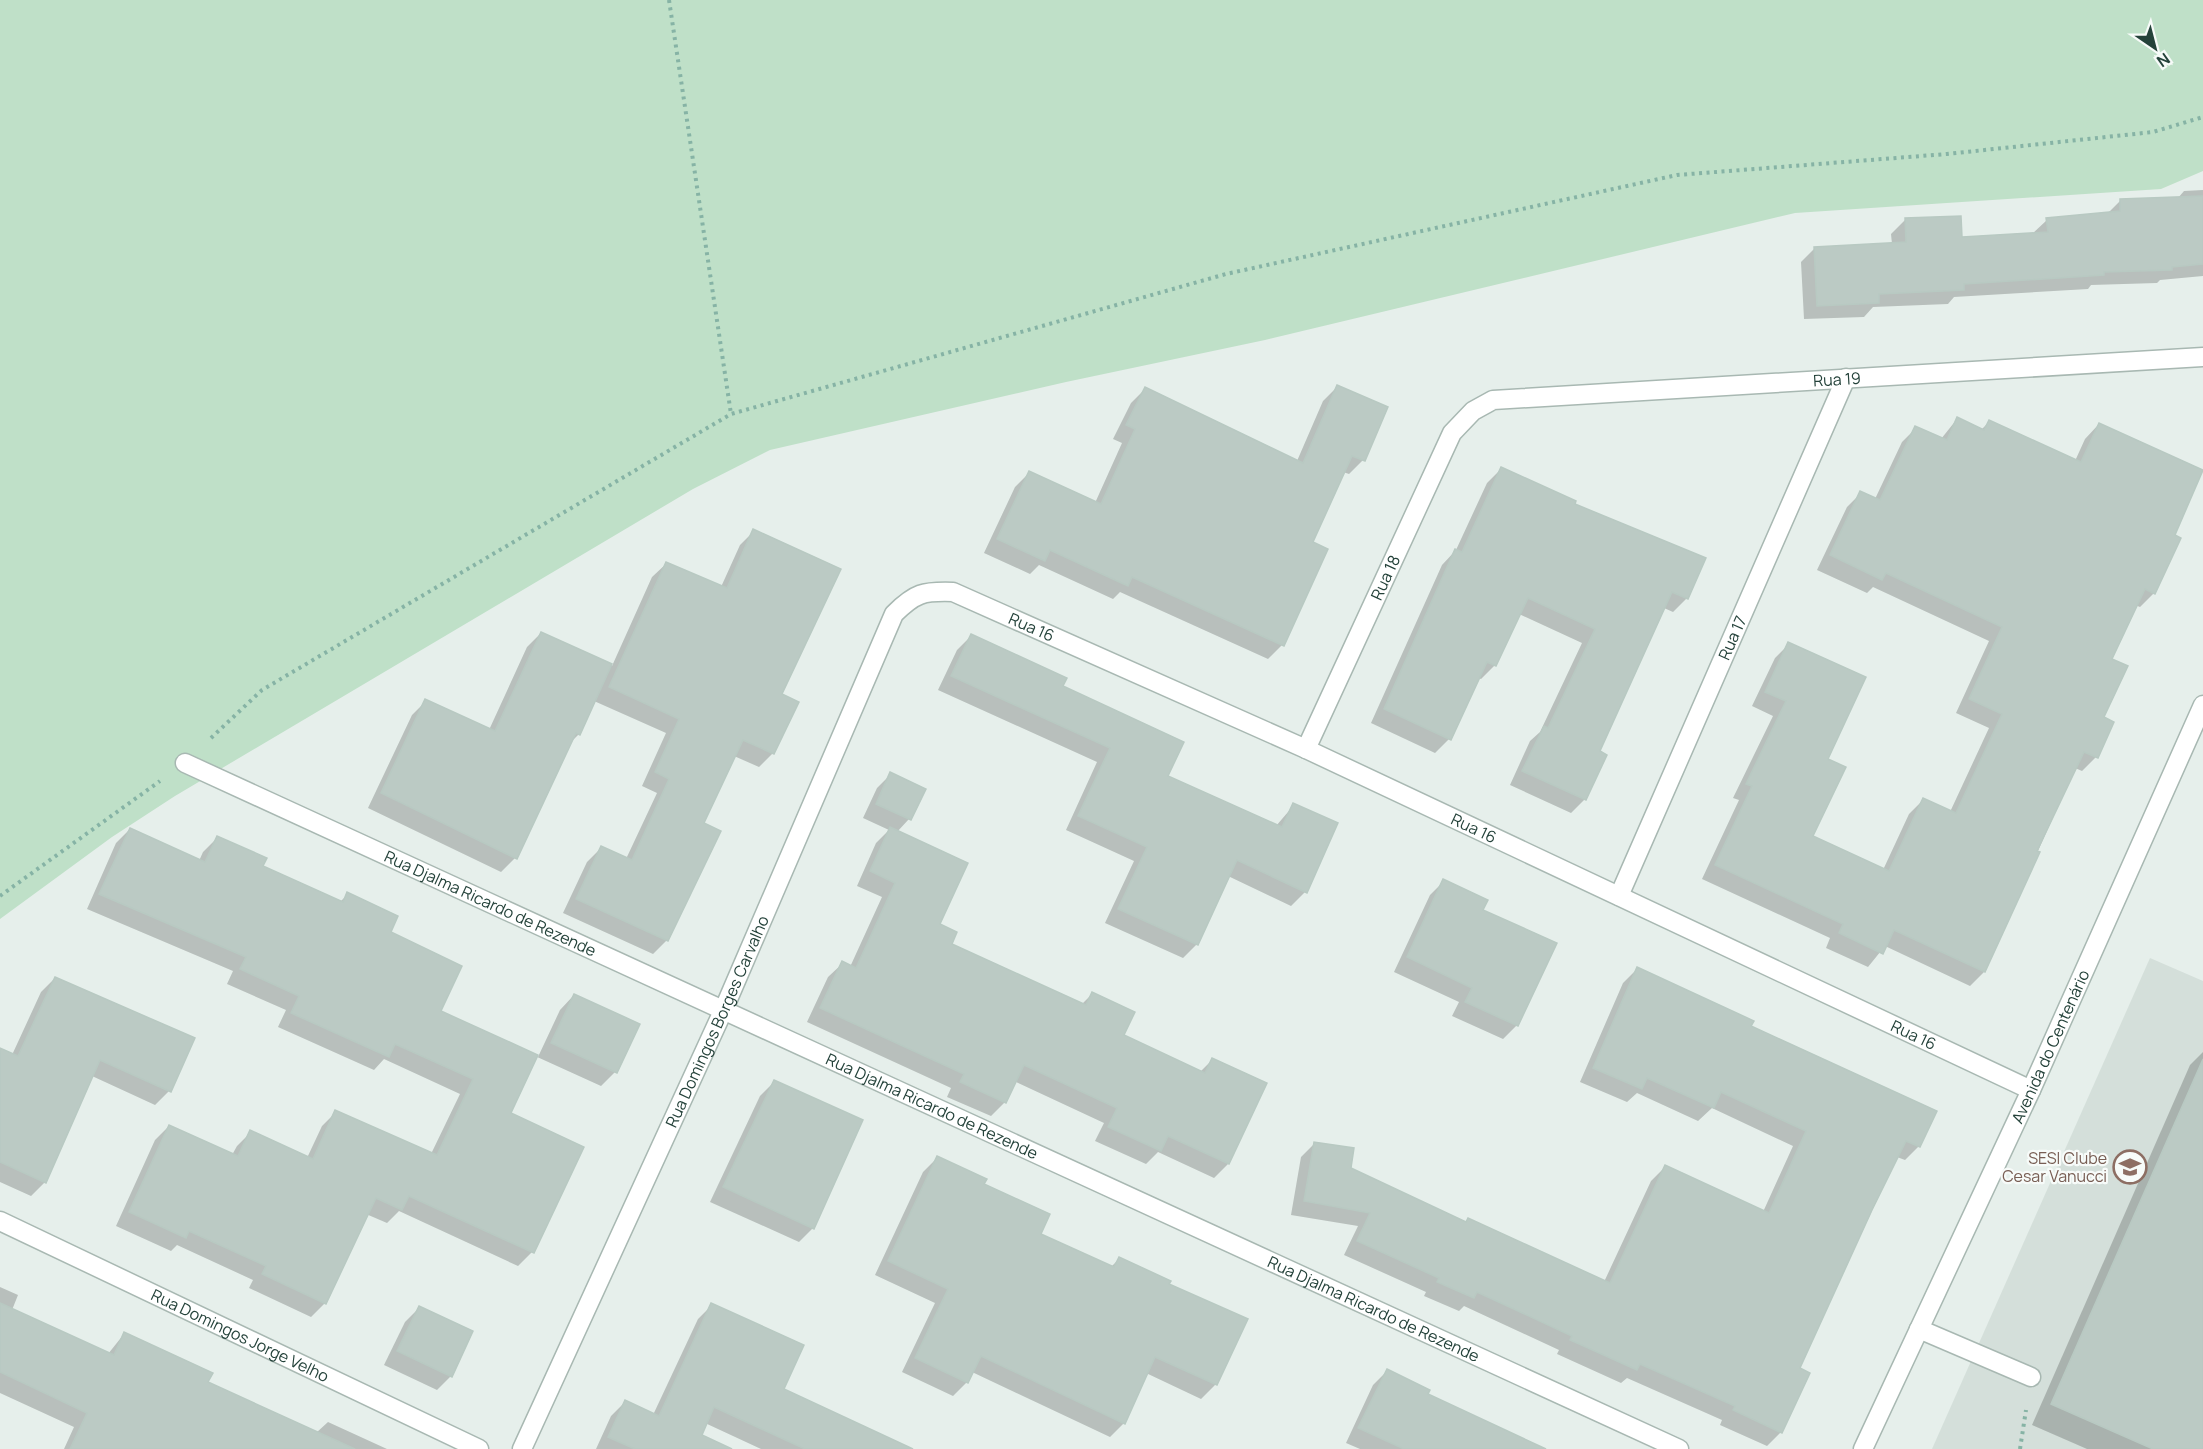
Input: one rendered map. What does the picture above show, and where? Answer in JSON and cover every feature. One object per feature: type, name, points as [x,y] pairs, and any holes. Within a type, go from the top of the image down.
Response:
[{"type":"street","name":"Rua 19","points":[[1473,411],[1492,400],[1518,396],[2203,357]]},
{"type":"street","name":"Rua 17","points":[[1619,896],[1846,378]]},
{"type":"street","name":"Rua 18","points":[[1306,749],[1452,433],[1473,411]]},
{"type":"street","name":"Rua 16","points":[[912,596],[930,591],[953,592],[1306,749],[2031,1090]]},
{"type":"street","name":"Rua Domingos Borges Carvalho","points":[[522,1449],[723,1011],[894,614],[912,596]]},
{"type":"street","name":"Avenida do Centenário","points":[[1863,1449],[2031,1090],[2203,705]]},
{"type":"street","name":"Rua Djalma Ricardo de Rezende","points":[[185,763],[1679,1449]]},
{"type":"street","name":"Rua Domingos Jorge Velho","points":[[0,1221],[479,1449]]},
{"type":"street","points":[[1919,1329],[2031,1377]]},
{"type":"path","points":[[669,0],[731,414]]},
{"type":"path","points":[[0,896],[185,763],[262,690],[731,414],[1226,274],[1677,175],[1947,154],[2153,132],[2203,117]]},
{"type":"shaded area","name":"SESI Clube Cesar Vanucci","points":[[2150,958],[2203,981],[2203,1449],[1932,1449]]},
{"type":"green space","points":[[0,0],[2203,0],[2203,171],[2161,189],[1795,213],[1265,340],[1066,382],[770,450],[693,489],[175,796],[112,837],[0,919]]},
{"type":"building","points":[[2203,196],[2203,264],[2172,267],[2172,270],[2104,272],[2104,275],[1964,284],[1964,290],[1879,294],[1879,303],[1817,306],[1814,247],[1906,242],[1905,218],[1961,216],[1962,237],[2048,232],[2046,218],[2120,211],[2120,199]]},
{"type":"building","points":[[1337,385],[1388,407],[1365,461],[1352,456],[1313,542],[1328,549],[1284,646],[1132,577],[1128,586],[1050,550],[1045,561],[997,539],[1029,471],[1101,504],[1135,429],[1126,425],[1145,387],[1303,463]]},
{"type":"building","points":[[1957,417],[1984,430],[1989,420],[2081,462],[2099,423],[2203,470],[2175,535],[2181,538],[2155,594],[2145,589],[2112,659],[2128,666],[2104,717],[2114,722],[2098,758],[2084,752],[2037,851],[2040,852],[1985,972],[1894,930],[1883,954],[1839,933],[1843,924],[1715,865],[1752,786],[1746,784],[1786,701],[1765,692],[1788,642],[1866,677],[1828,759],[1846,767],[1813,836],[1889,871],[1923,798],[1956,813],[2002,714],[1969,699],[2002,627],[1886,573],[1882,580],[1830,555],[1860,491],[1880,500],[1915,426],[1947,440]]},
{"type":"building","points":[[1501,467],[1576,501],[1575,504],[1706,558],[1688,599],[1672,592],[1600,751],[1607,755],[1586,800],[1522,771],[1544,726],[1548,728],[1595,629],[1528,598],[1496,666],[1487,662],[1451,740],[1384,709],[1455,549],[1462,552]]},
{"type":"building","points":[[753,529],[841,569],[782,694],[799,702],[774,754],[743,740],[704,823],[721,831],[668,941],[576,899],[601,846],[632,860],[669,779],[655,772],[679,719],[609,687],[666,562],[727,588]]},
{"type":"building","points":[[541,632],[612,664],[580,735],[576,733],[517,859],[381,793],[425,699],[495,731]]},
{"type":"building","points":[[971,634],[1067,678],[1063,686],[1184,742],[1168,776],[1282,827],[1293,803],[1338,823],[1307,893],[1237,860],[1198,945],[1118,909],[1147,847],[1078,816],[1110,748],[951,676]]},
{"type":"building","points":[[890,772],[926,789],[911,820],[876,804]]},
{"type":"building","points":[[890,827],[968,863],[940,924],[957,932],[952,944],[1086,1005],[1092,992],[1135,1012],[1124,1035],[1205,1073],[1212,1058],[1267,1083],[1229,1164],[1168,1136],[1161,1151],[1108,1127],[1117,1108],[1024,1065],[1006,1103],[960,1082],[964,1074],[820,1008],[842,961],[856,968],[895,883],[870,871]]},
{"type":"building","points":[[130,828],[205,862],[217,836],[267,858],[263,866],[343,902],[347,892],[398,916],[391,932],[462,966],[441,1011],[538,1055],[511,1113],[584,1147],[534,1253],[409,1196],[402,1210],[376,1198],[326,1304],[262,1274],[266,1266],[189,1231],[186,1238],[129,1212],[169,1125],[238,1156],[250,1130],[313,1159],[335,1110],[437,1155],[473,1079],[395,1044],[389,1057],[291,1013],[299,996],[240,969],[246,957],[99,894]]},
{"type":"building","points":[[1443,879],[1488,900],[1483,910],[1557,943],[1518,1026],[1465,1002],[1472,988],[1407,957]]},
{"type":"building","points":[[1637,967],[1754,1021],[1751,1026],[1937,1111],[1920,1147],[1906,1141],[1872,1210],[1800,1368],[1810,1373],[1782,1433],[1733,1410],[1735,1406],[1640,1364],[1637,1370],[1570,1340],[1572,1336],[1477,1292],[1474,1298],[1437,1282],[1439,1278],[1357,1241],[1370,1213],[1304,1201],[1314,1142],[1354,1148],[1351,1168],[1466,1222],[1468,1218],[1610,1283],[1665,1165],[1769,1213],[1806,1131],[1721,1092],[1714,1108],[1647,1078],[1642,1089],[1593,1068]]},
{"type":"building","points":[[55,977],[195,1038],[171,1092],[100,1060],[46,1183],[0,1162],[0,1048],[18,1056]]},
{"type":"building","points":[[574,994],[640,1024],[617,1073],[551,1043]]},
{"type":"building","points":[[2203,1059],[2203,1449],[2153,1449],[2051,1404]]},
{"type":"building","points":[[774,1080],[863,1120],[814,1229],[723,1187]]},
{"type":"building","points":[[937,1156],[987,1179],[984,1184],[1050,1214],[1041,1234],[1114,1267],[1119,1257],[1171,1281],[1169,1284],[1248,1319],[1217,1385],[1155,1357],[1125,1424],[981,1356],[968,1383],[915,1358],[948,1289],[888,1261]]},
{"type":"building","points":[[0,1303],[114,1355],[124,1332],[213,1373],[208,1382],[355,1449],[70,1449],[87,1413],[0,1372]]},
{"type":"building","points":[[711,1303],[804,1345],[784,1389],[913,1449],[805,1449],[714,1407],[702,1435],[732,1449],[635,1449],[608,1437],[625,1400],[659,1416]]},
{"type":"building","points":[[419,1306],[473,1331],[452,1377],[397,1351]]},
{"type":"building","points":[[1387,1369],[1430,1390],[1428,1394],[1546,1449],[1404,1449],[1358,1428]]},
{"type":"place","name":"SESI Clube Cesar Vanucci","points":[[2130,1167]]}]
